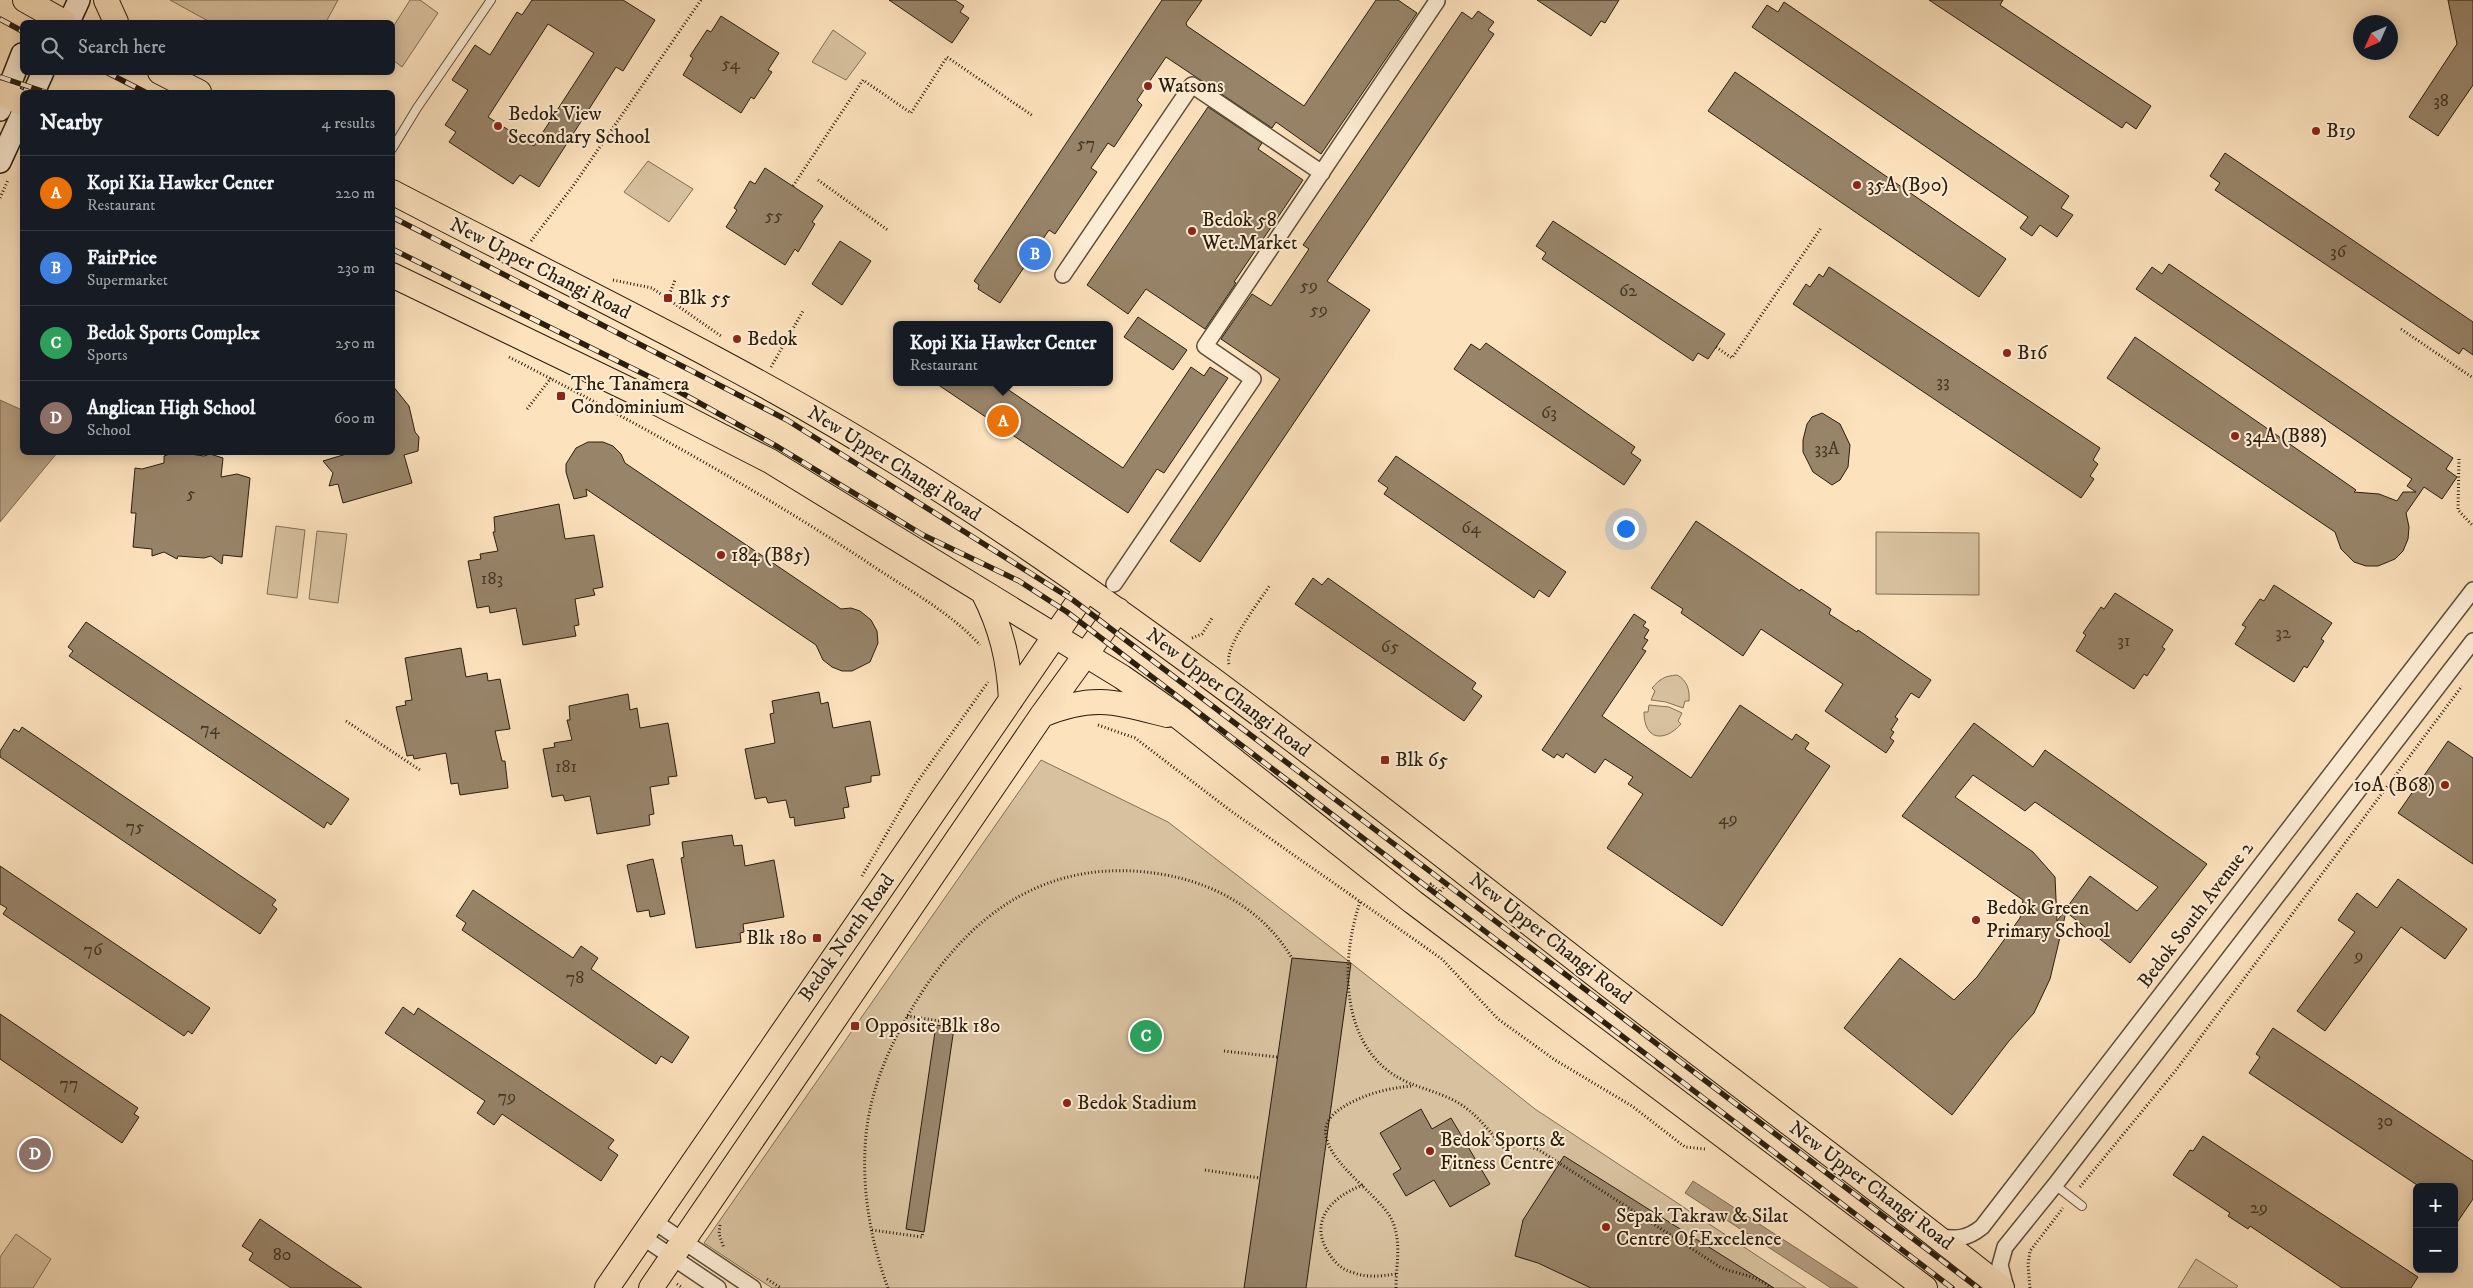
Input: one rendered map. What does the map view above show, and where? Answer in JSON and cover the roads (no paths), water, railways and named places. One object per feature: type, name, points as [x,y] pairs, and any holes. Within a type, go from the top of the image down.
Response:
[{"type":"main road","points":[[106,0],[115,20]]},
{"type":"main road","points":[[37,8],[60,20]]},
{"type":"main road","points":[[166,75],[195,90]]},
{"type":"main road","name":"New Upper Changi Road","points":[[395,194],[824,418],[903,466],[1118,610],[1460,868],[1596,976],[1937,1236],[2002,1288]]},
{"type":"main road","points":[[395,276],[650,400],[770,461],[1122,677],[1178,717],[1413,902],[1925,1288]]},
{"type":"main road","name":"Bedok North Road","points":[[607,1288],[646,1228],[1087,589]]},
{"type":"main road","points":[[983,592],[1003,638],[1008,658],[1011,700]]},
{"type":"main road","name":"Bedok North Road","points":[[651,1288],[1042,715],[1087,656],[1118,610]]},
{"type":"main road","points":[[1042,715],[1061,707],[1100,700],[1178,717]]},
{"type":"street","points":[[70,20],[79,0]]},
{"type":"street","points":[[1114,584],[1253,378],[1205,346],[1437,1]]},
{"type":"street","points":[[7,100],[20,60]]},
{"type":"street","points":[[35,90],[42,75]]},
{"type":"street","points":[[1063,275],[1192,85],[1322,174]]},
{"type":"street","points":[[0,162],[20,118]]},
{"type":"street","name":"Bedok South Avenue 2","points":[[1937,1236],[1950,1239],[1966,1238],[1982,1227],[2473,590]]},
{"type":"street","points":[[2006,1288],[2000,1273],[2001,1256],[2005,1247],[2055,1185],[2473,642]]},
{"type":"street","points":[[646,1228],[677,1249],[753,1288]]},
{"type":"street","points":[[677,1249],[718,1288]]},
{"type":"lane","points":[[395,144],[417,108],[491,0]]},
{"type":"lane","points":[[2055,1185],[2082,1206]]},
{"type":"railway","points":[[0,19],[20,30]]},
{"type":"railway","points":[[112,75],[141,90]]},
{"type":"railway","points":[[0,77],[39,90]]},
{"type":"railway","points":[[395,219],[787,420],[1073,600],[1978,1288]]},
{"type":"railway","points":[[395,250],[678,391],[778,447],[923,535],[1019,581],[1067,612],[1952,1288]]},
{"type":"place","name":"Watsons","points":[[1148,86]]},
{"type":"place","name":"Bedok View Secondary School","points":[[498,126]]},
{"type":"place","name":"B19","points":[[2316,131]]},
{"type":"place","name":"35A (B90)","points":[[1857,185]]},
{"type":"place","name":"Bedok 58 Wet.Market","points":[[1192,231]]},
{"type":"place","name":"FairPrice","points":[[1035,254]]},
{"type":"place","name":"Blk 55","points":[[668,298]]},
{"type":"place","name":"Bedok","points":[[737,339]]},
{"type":"place","name":"B16","points":[[2007,353]]},
{"type":"place","name":"The Tanamera Condominium","points":[[561,396]]},
{"type":"place","name":"Kopi Kia Hawker Center","points":[[1003,421]]},
{"type":"place","name":"34A (B88)","points":[[2235,436]]},
{"type":"place","name":"184 (B85)","points":[[721,555]]},
{"type":"place","name":"Blk 65","points":[[1385,760]]},
{"type":"place","name":"10A (B68)","points":[[2445,785]]},
{"type":"place","name":"Bedok Green Primary School","points":[[1976,920]]},
{"type":"place","name":"Blk 180","points":[[817,938]]},
{"type":"place","name":"Opposite Blk 180","points":[[855,1026]]},
{"type":"place","name":"Bedok Sports Complex","points":[[1146,1036]]},
{"type":"place","name":"Bedok Stadium","points":[[1067,1103]]},
{"type":"place","name":"Bedok Sports & Fitness Centre","points":[[1430,1151]]},
{"type":"place","name":"Anglican High School","points":[[35,1154]]},
{"type":"place","name":"Sepak Takraw & Silat Centre Of Excelence","points":[[1606,1227]]}]
